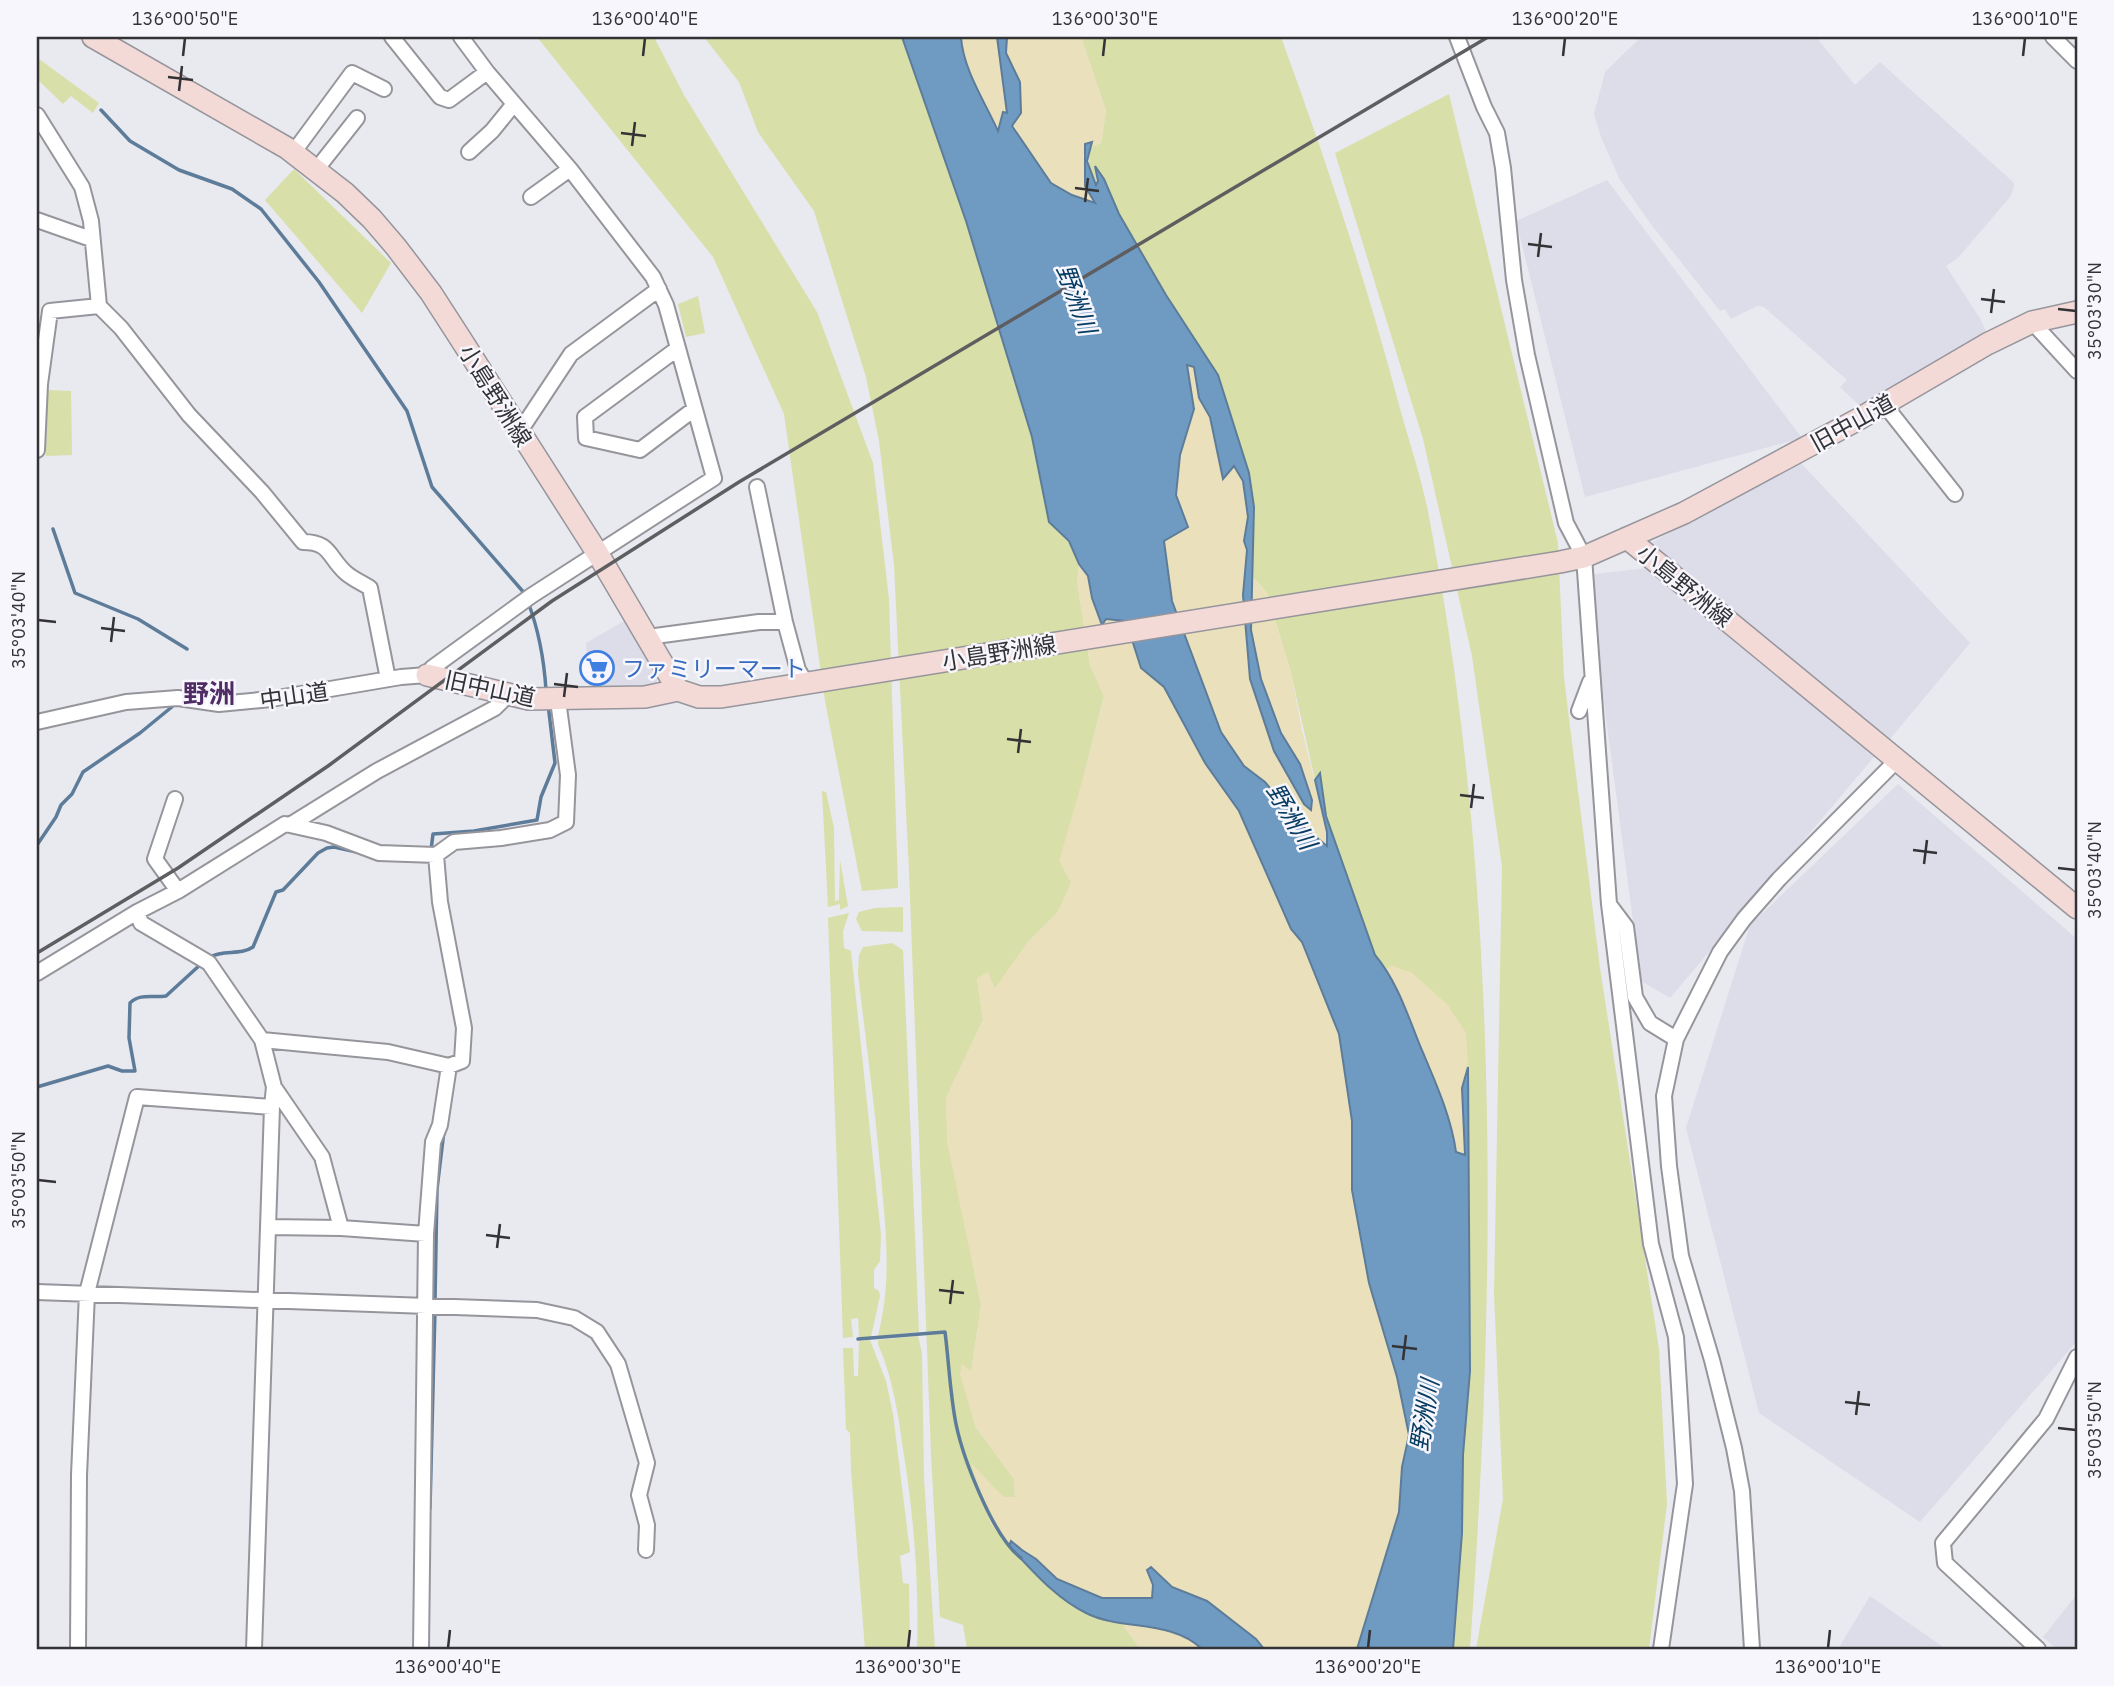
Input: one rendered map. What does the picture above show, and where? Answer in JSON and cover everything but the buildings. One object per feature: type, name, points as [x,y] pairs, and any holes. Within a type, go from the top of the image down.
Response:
[{"type":"main road","name":"小島野洲線","points":[[93,37],[293,153],[345,193],[396,247],[437,302],[598,554],[678,690],[698,696],[721,697],[1560,562],[1584,557],[1627,538],[2077,908]]},
{"type":"main road","name":"旧中山道","points":[[1627,538],[1684,513],[2032,321],[2077,312]]},
{"type":"main road","name":"旧中山道","points":[[427,675],[507,696],[551,700],[645,697],[678,690]]},
{"type":"street","points":[[392,37],[440,97],[449,100],[487,72]]},
{"type":"street","points":[[427,675],[432,668],[528,598],[714,478],[666,306],[653,277],[570,169],[487,72],[461,37]]},
{"type":"street","points":[[1457,37],[1497,133],[1514,280],[1527,355],[1566,523],[1584,557],[1609,904],[1651,1244],[1676,1337],[1685,1483],[1661,1649]]},
{"type":"street","points":[[2053,37],[2077,61]]},
{"type":"street","points":[[293,153],[352,73],[384,89]]},
{"type":"street","points":[[469,152],[492,131],[514,104]]},
{"type":"street","points":[[37,115],[82,187],[91,220],[99,306],[121,328],[189,415],[254,484],[303,542],[318,542],[345,572],[370,587],[388,679]]},
{"type":"street","points":[[316,170],[357,118]]},
{"type":"street","points":[[531,197],[570,169]]},
{"type":"street","points":[[37,220],[91,239]]},
{"type":"street","points":[[518,430],[571,354],[659,289]]},
{"type":"street","points":[[37,450],[40,384],[50,311],[99,306]]},
{"type":"street","points":[[2032,321],[2077,371]]},
{"type":"street","points":[[677,349],[585,417],[586,438],[640,450],[693,410]]},
{"type":"street","points":[[1884,404],[1955,494]]},
{"type":"street","points":[[757,488],[785,622],[798,670],[813,682]]},
{"type":"street","points":[[648,637],[759,622],[785,622]]},
{"type":"street","name":"中山道","points":[[37,722],[126,702],[178,698],[219,704],[271,699],[427,675]]},
{"type":"street","points":[[1579,711],[1591,678]]},
{"type":"street","points":[[289,825],[377,771],[495,708],[507,696]]},
{"type":"street","points":[[37,973],[137,912],[178,891],[285,824],[326,833],[379,853],[432,855],[454,842],[550,830],[566,822],[568,775],[551,700]]},
{"type":"street","points":[[1752,1649],[1742,1491],[1712,1360],[1681,1256],[1669,1166],[1664,1096],[1675,1039],[1705,979],[1744,919],[1779,879],[1898,759]]},
{"type":"street","points":[[176,799],[155,859],[178,891]]},
{"type":"street","points":[[262,1040],[388,1052],[449,1066],[462,1060],[464,1028],[432,855]]},
{"type":"street","points":[[1609,904],[1626,927],[1636,997],[1650,1023],[1675,1039]]},
{"type":"street","points":[[137,912],[141,923],[206,959],[262,1040],[274,1087],[254,1649]]},
{"type":"street","points":[[421,1649],[421,1487],[432,1305],[426,1234],[433,1142],[440,1125],[449,1066]]},
{"type":"street","points":[[274,1087],[322,1157],[341,1228]]},
{"type":"street","points":[[78,1649],[79,1475],[87,1293],[137,1097],[272,1107]]},
{"type":"street","points":[[268,1227],[341,1228],[426,1234]]},
{"type":"street","points":[[37,1292],[537,1310],[574,1318],[597,1332],[618,1364],[647,1463],[639,1495],[647,1525],[646,1549]]},
{"type":"street","points":[[2038,1649],[1945,1563],[1943,1543],[2046,1419],[2077,1357]]},
{"type":"shaded area","points":[[1641,37],[1816,37],[1855,85],[1880,62],[2013,182],[2010,197],[1958,258],[1946,266],[1981,320],[1988,336],[1860,406],[1840,387],[1847,380],[1764,307],[1757,306],[1731,319],[1725,309],[1720,311],[1650,223],[1620,180],[1594,114],[1605,72]]},
{"type":"shaded area","points":[[1607,180],[1802,438],[1585,497],[1516,221]]},
{"type":"shaded area","points":[[1800,462],[1970,643],[1890,739],[1649,544]]},
{"type":"shaded area","points":[[1647,568],[1874,757],[1670,998],[1641,981],[1587,575]]},
{"type":"shaded area","points":[[624,621],[659,678],[654,685],[589,688],[586,643]]},
{"type":"shaded area","points":[[1898,784],[2077,939],[2077,1341],[1920,1522],[1759,1413],[1686,1128],[1750,925]]},
{"type":"shaded area","points":[[2077,1594],[2077,1649],[2057,1649],[2043,1637]]},
{"type":"shaded area","points":[[1870,1596],[1946,1649],[1838,1649]]},
{"type":"green space","points":[[537,37],[654,37],[684,95],[817,312],[873,463],[889,599],[898,888],[862,891],[825,701],[784,414],[713,257]]},
{"type":"green space","points":[[704,37],[902,37],[966,221],[1032,437],[1049,522],[1069,541],[1079,564],[1077,581],[1090,665],[1104,696],[1085,771],[1071,883],[1058,912],[1028,942],[995,989],[977,978],[983,1020],[946,1098],[948,1142],[981,1305],[971,1372],[975,1426],[1014,1479],[1015,1497],[1003,1497],[972,1465],[991,1524],[1009,1546],[1087,1614],[1121,1622],[1140,1649],[967,1649],[963,1625],[940,1617],[894,565],[879,441],[866,377],[814,211],[758,132],[739,82]]},
{"type":"green space","points":[[1081,37],[1281,37],[1359,266],[1423,489],[1452,656],[1469,797],[1480,939],[1486,1081],[1488,1224],[1485,1366],[1470,1649],[1453,1649],[1470,1371],[1466,1033],[1393,966],[1387,969],[1375,955],[1326,816],[1320,774],[1315,780],[1291,673],[1267,593],[1253,577],[1254,507],[1249,474],[1232,426],[1166,295],[1119,214],[1104,179],[1096,168],[1097,186],[1090,172],[1089,153],[1091,147],[1101,143],[1106,111]]},
{"type":"green space","points":[[39,59],[99,103],[93,113],[71,96],[63,104],[37,79]]},
{"type":"green space","points":[[1449,94],[1558,543],[1564,678],[1600,968],[1659,1349],[1667,1504],[1649,1649],[1476,1649],[1503,1499],[1494,1294],[1502,867],[1472,656],[1423,439],[1335,153]]},
{"type":"green space","points":[[294,169],[391,263],[362,313],[265,200]]},
{"type":"green space","points":[[698,296],[705,333],[686,337],[678,304]]},
{"type":"green space","points":[[47,390],[71,391],[72,455],[46,456]]},
{"type":"green space","points":[[822,791],[826,792],[834,828],[835,901],[839,900],[840,860],[848,906],[840,910],[840,904],[828,907]]},
{"type":"green space","points":[[903,907],[903,932],[862,931],[856,919],[859,912],[875,908]]},
{"type":"green space","points":[[849,913],[843,931],[844,948],[851,951],[881,1235],[880,1261],[874,1270],[874,1288],[879,1291],[880,1296],[871,1337],[859,1337],[858,1318],[851,1319],[853,1337],[843,1338],[828,918]]},
{"type":"green space","points":[[892,943],[903,950],[919,1332],[878,1336],[885,1295],[886,1237],[858,974],[859,955],[863,947]]},
{"type":"green space","points":[[918,1336],[922,1353],[924,1478],[935,1649],[917,1649],[915,1549],[910,1499],[894,1396],[878,1344],[878,1340]]},
{"type":"green space","points":[[870,1340],[886,1381],[893,1414],[910,1552],[900,1556],[903,1583],[909,1584],[910,1649],[865,1649],[850,1433],[846,1429],[843,1348],[853,1348],[854,1376],[858,1376],[859,1341]]},
{"type":"sand","points":[[961,37],[997,37],[1007,114],[1003,113],[1001,129],[998,131],[970,73]]},
{"type":"sand","points":[[1007,37],[1081,37],[1106,111],[1101,143],[1091,147],[1091,142],[1083,155],[1096,203],[1072,195],[1051,183],[1012,125]]},
{"type":"sand","points":[[1187,365],[1194,367],[1199,398],[1210,417],[1223,478],[1234,466],[1243,481],[1248,517],[1244,541],[1247,550],[1243,595],[1250,679],[1274,751],[1300,764],[1275,717],[1258,667],[1250,625],[1253,577],[1267,593],[1291,673],[1327,832],[1327,846],[1300,824],[1265,782],[1244,766],[1221,732],[1172,601],[1164,540],[1188,527],[1176,495],[1180,455],[1194,409]]},
{"type":"sand","points":[[1079,564],[1088,576],[1092,598],[1103,624],[1106,619],[1126,621],[1141,667],[1164,687],[1186,731],[1239,811],[1291,929],[1302,942],[1339,1034],[1352,1121],[1352,1190],[1369,1283],[1397,1377],[1409,1435],[1402,1467],[1399,1512],[1357,1649],[1264,1649],[1256,1639],[1207,1601],[1172,1587],[1151,1567],[1147,1571],[1153,1585],[1152,1598],[1102,1598],[1057,1579],[1011,1541],[1009,1546],[991,1524],[971,1463],[1003,1497],[1015,1497],[1014,1479],[975,1426],[960,1374],[962,1364],[971,1371],[981,1305],[947,1142],[946,1098],[983,1020],[977,978],[988,972],[995,988],[1028,942],[1058,912],[1071,883],[1059,861],[1104,696],[1090,665],[1077,581]]},
{"type":"sand","points":[[1392,966],[1411,972],[1447,1004],[1466,1033],[1468,1067],[1462,1088],[1465,1156],[1456,1152],[1433,1077],[1387,969]]},
{"type":"sand","points":[[1121,1622],[1166,1630],[1202,1649],[1140,1649]]},
{"type":"water","name":"野洲川","points":[[902,37],[961,37],[970,73],[998,131],[1003,112],[1007,113],[997,37],[1007,37],[1006,53],[1020,82],[1021,113],[1012,126],[1051,183],[1072,195],[1095,203],[1085,186],[1085,144],[1092,142],[1087,161],[1096,185],[1098,181],[1095,166],[1104,179],[1119,214],[1166,295],[1218,375],[1249,473],[1254,507],[1251,630],[1261,679],[1281,733],[1300,764],[1312,800],[1311,810],[1304,804],[1274,751],[1250,679],[1243,595],[1247,550],[1244,541],[1248,517],[1243,481],[1234,466],[1223,479],[1210,417],[1199,398],[1194,367],[1187,365],[1194,409],[1180,455],[1176,495],[1188,527],[1164,541],[1172,601],[1221,732],[1244,766],[1265,782],[1300,824],[1327,846],[1327,832],[1315,780],[1320,773],[1326,816],[1375,955],[1390,976],[1407,1011],[1442,1099],[1456,1152],[1465,1155],[1462,1088],[1468,1067],[1470,1371],[1453,1649],[1357,1649],[1399,1512],[1402,1467],[1409,1435],[1397,1377],[1369,1283],[1352,1190],[1352,1121],[1339,1034],[1302,942],[1291,929],[1239,811],[1205,763],[1164,687],[1141,668],[1126,621],[1106,619],[1102,625],[1092,598],[1088,576],[1079,564],[1069,541],[1049,522],[1032,437],[966,221]]},
{"type":"water","points":[[1011,1541],[1057,1579],[1102,1598],[1152,1598],[1153,1585],[1147,1570],[1151,1567],[1172,1587],[1207,1601],[1256,1639],[1264,1649],[1202,1649],[1176,1633],[1115,1622],[1086,1613],[1064,1600],[1044,1583],[1009,1546]]},
{"type":"waterway","points":[[101,110],[130,141],[179,170],[232,189],[261,209],[319,282],[407,411],[432,487],[526,595]]},
{"type":"waterway","points":[[53,529],[75,593],[138,619],[187,649]]},
{"type":"waterway","points":[[528,602],[540,645],[546,690]]},
{"type":"waterway","points":[[431,850],[433,834],[474,831],[537,820],[541,797],[555,763],[548,704]]},
{"type":"waterway","points":[[37,845],[61,805],[72,794],[83,772],[140,733],[173,706]]},
{"type":"waterway","points":[[210,957],[253,947],[276,892],[283,890],[318,853],[334,847],[361,853]]},
{"type":"waterway","points":[[37,1087],[108,1066],[122,1071],[135,1071],[129,1038],[130,1003],[142,997],[166,996],[201,964]]},
{"type":"waterway","points":[[435,1301],[437,1189],[444,1131]]},
{"type":"waterway","points":[[430,1508],[435,1309]]},
{"type":"waterway","points":[[858,1339],[945,1332],[954,1413],[965,1456],[990,1515],[1010,1548],[1021,1558]]},
{"type":"railway","points":[[37,953],[178,868],[328,766],[552,601],[739,482],[1488,37]]},
{"type":"place","name":"ファミリーマート","points":[[597,668]]},
{"type":"district","name":"野洲","points":[[209,693]]}]
